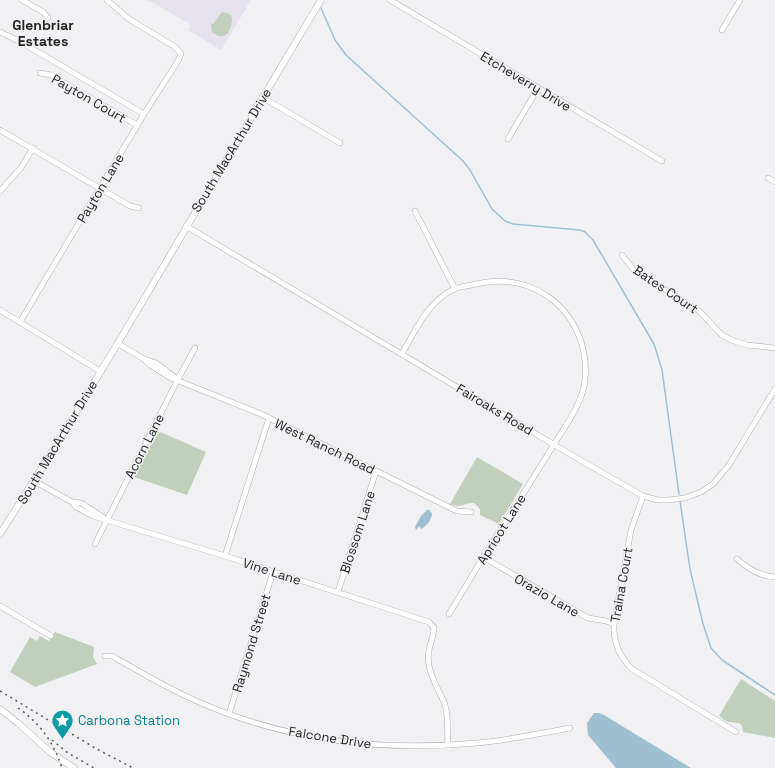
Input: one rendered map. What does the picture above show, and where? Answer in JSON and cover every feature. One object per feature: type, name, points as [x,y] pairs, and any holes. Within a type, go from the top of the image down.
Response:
[{"type":"street","points":[[22,0],[43,12],[48,18]]},
{"type":"street","name":"Payton Lane","points":[[20,322],[181,54],[175,47],[129,19],[107,0]]},
{"type":"street","name":"South MacArthur Drive","points":[[0,534],[143,301],[262,97],[321,0]]},
{"type":"street","name":"Etcheverry Drive","points":[[390,0],[662,161]]},
{"type":"street","points":[[722,30],[740,0]]},
{"type":"street","points":[[0,32],[19,41],[144,114]]},
{"type":"street","name":"Payton Court","points":[[40,73],[51,75],[137,125]]},
{"type":"street","points":[[508,139],[538,88]]},
{"type":"street","points":[[262,97],[340,143]]},
{"type":"street","points":[[0,130],[130,206],[139,208]]},
{"type":"street","points":[[0,191],[21,168],[33,148]]},
{"type":"street","points":[[768,178],[775,182]]},
{"type":"street","points":[[402,354],[425,315],[443,296],[455,289],[415,211]]},
{"type":"street","name":"Fairoaks Road","points":[[186,226],[644,496],[663,500],[685,498],[702,492],[713,484],[729,465],[775,389]]},
{"type":"street","name":"Bates Court","points":[[622,255],[633,269],[699,311],[722,335],[731,340],[747,345],[775,348]]},
{"type":"street","name":"Apricot Lane","points":[[449,614],[578,404],[585,380],[584,350],[574,326],[562,309],[547,296],[530,286],[520,283],[493,281],[481,282],[455,289]]},
{"type":"street","points":[[0,310],[100,371]]},
{"type":"street","name":"West Ranch Road","points":[[117,343],[160,369],[169,377],[269,418],[457,512],[471,512]]},
{"type":"street","name":"Acorn Lane","points":[[95,544],[106,519],[195,348]]},
{"type":"street","points":[[225,556],[269,418]]},
{"type":"street","name":"Blossom Lane","points":[[338,592],[376,471]]},
{"type":"street","name":"Vine Lane","points":[[34,480],[72,502],[81,504],[106,519],[429,622],[434,628],[428,653],[429,664],[432,675],[445,705],[448,745]]},
{"type":"street","name":"Traina Court","points":[[644,496],[631,530],[614,624],[615,639],[618,649],[624,660],[632,668],[736,732]]},
{"type":"street","name":"Orazio Lane","points":[[483,557],[588,618],[614,624]]},
{"type":"street","points":[[737,559],[750,569],[762,575],[775,577]]},
{"type":"street","name":"Raymond Street","points":[[229,714],[273,572]]},
{"type":"street","points":[[0,606],[51,636]]},
{"type":"street","name":"Falcone Drive","points":[[105,656],[112,656],[188,697],[229,714],[296,734],[352,743],[401,746],[448,745],[507,740],[570,728]]},
{"type":"street","points":[[0,709],[50,752],[74,768]]},
{"type":"shaded area","points":[[145,0],[251,0],[221,50],[188,30],[191,25],[152,2]]},
{"type":"green space","points":[[222,12],[231,15],[232,23],[228,33],[224,36],[218,36],[212,32],[211,23],[213,24]]},
{"type":"green space","points":[[158,431],[206,452],[187,495],[134,477]]},
{"type":"green space","points":[[477,457],[523,484],[499,524],[480,515],[480,509],[474,503],[467,503],[460,506],[450,504]]},
{"type":"green space","points":[[55,632],[94,647],[93,657],[97,664],[35,687],[10,672],[30,637],[37,641],[40,636],[49,641]]},
{"type":"green space","points":[[741,679],[775,701],[775,738],[743,732],[743,728],[740,724],[728,722],[719,716]]},
{"type":"water","points":[[427,510],[430,510],[432,513],[430,520],[423,528],[421,529],[419,526],[416,530],[415,527],[421,516]]},
{"type":"water","points":[[594,713],[604,715],[691,768],[616,768],[588,735],[587,723]]},
{"type":"waterway","points":[[321,8],[335,40],[346,55],[463,161],[470,170],[492,209],[505,221],[513,224],[580,230],[585,232],[593,240],[654,344],[662,370],[679,494]]},
{"type":"waterway","points":[[680,501],[690,569],[703,624],[711,648],[722,660],[775,695]]},
{"type":"railway","points":[[0,691],[95,748],[133,768]]},
{"type":"railway","points":[[18,708],[33,720],[45,734],[55,750],[62,768]]},
{"type":"railway","points":[[52,740],[68,753],[94,768]]},
{"type":"place","name":"Carbona Station","points":[[62,740]]},
{"type":"district","name":"Glenbriar Estates","points":[[43,34]]}]
